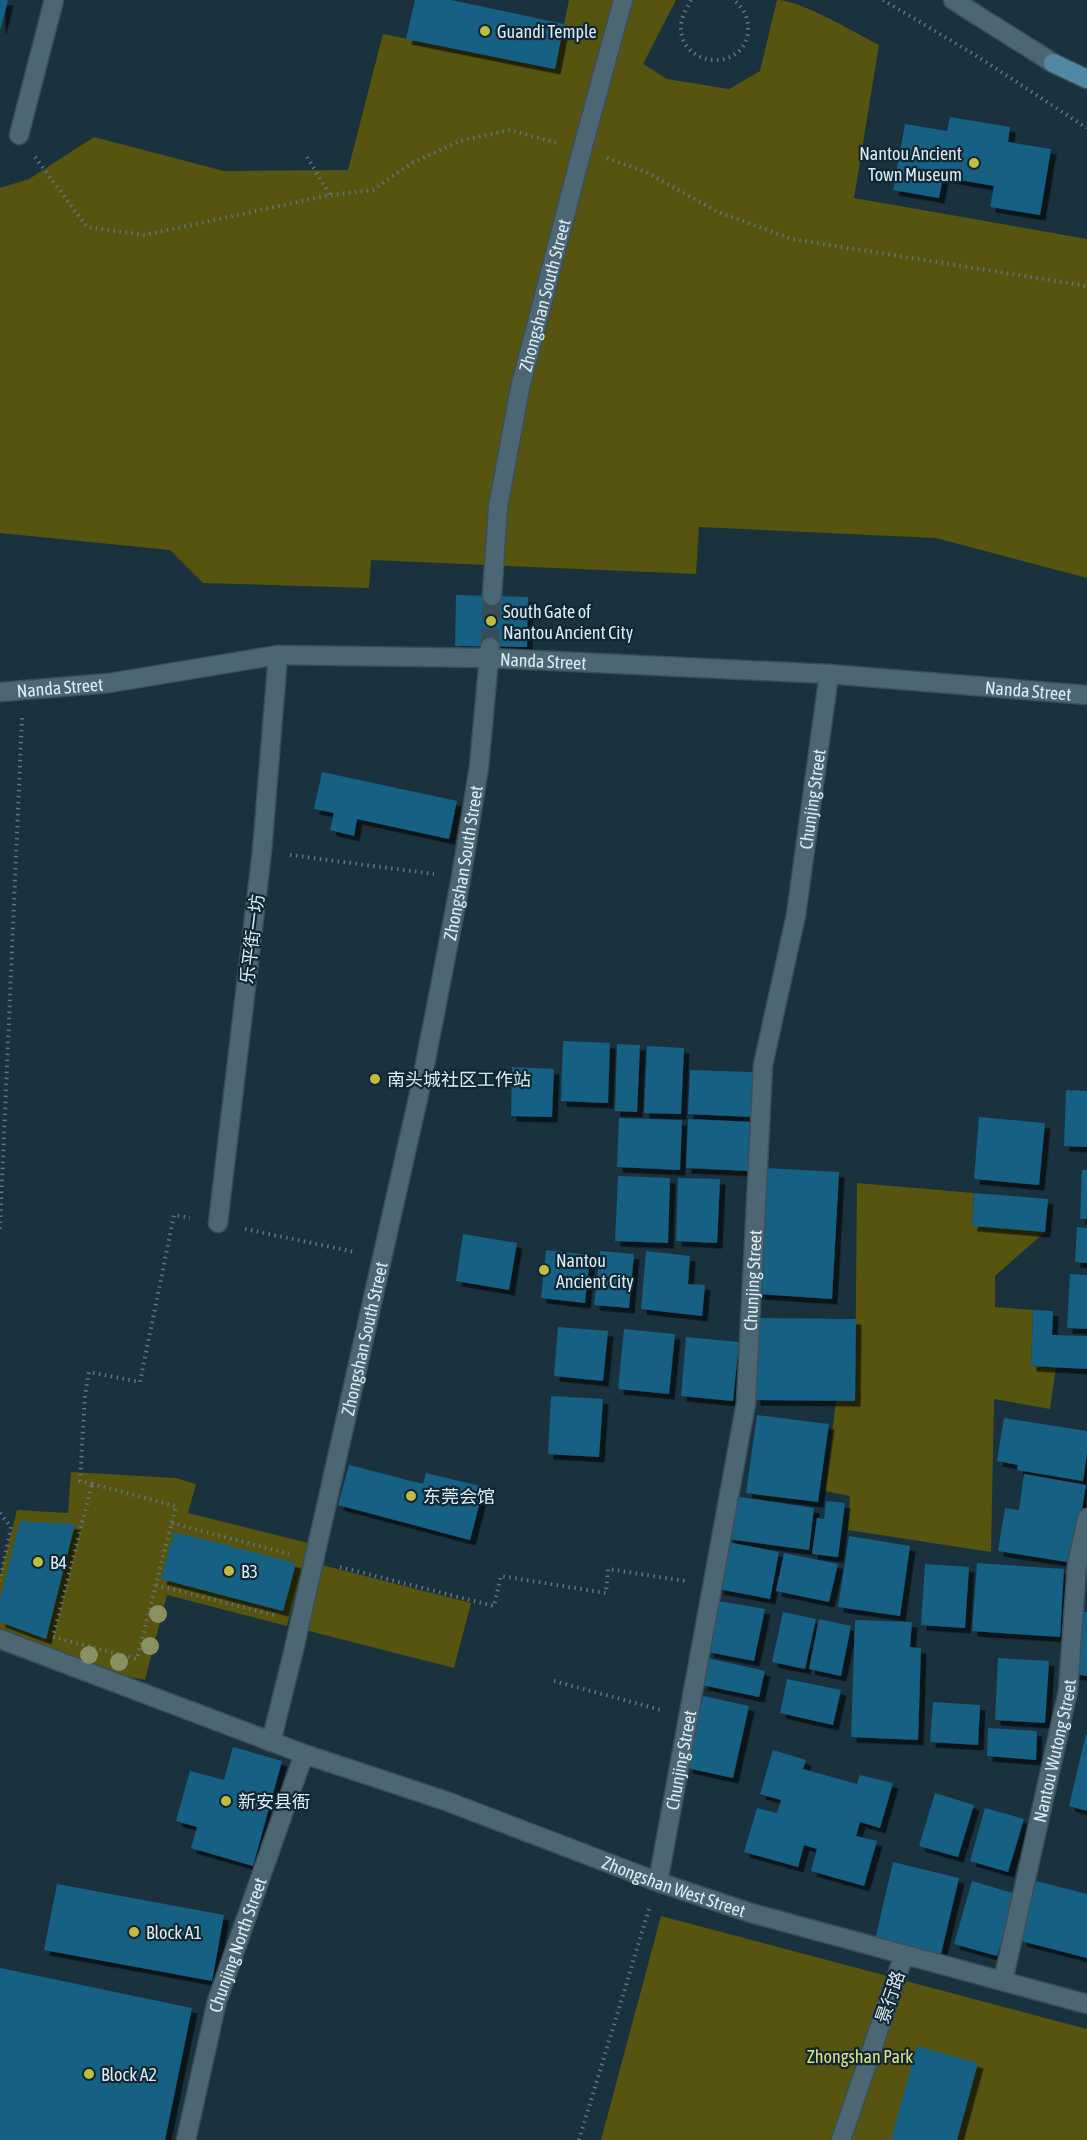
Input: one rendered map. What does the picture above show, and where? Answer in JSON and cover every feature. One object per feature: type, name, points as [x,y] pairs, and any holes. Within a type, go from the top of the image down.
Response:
[{"type":"main road","points":[[1053,63],[1087,79]]},
{"type":"street","points":[[19,135],[54,0]]},
{"type":"street","name":"Zhongshan South Street","points":[[492,596],[498,507],[520,388],[623,0]]},
{"type":"street","points":[[953,0],[1053,63]]},
{"type":"street","name":"Zhongshan South Street","points":[[271,1742],[301,1622],[422,1085],[461,878],[479,767],[490,652]]},
{"type":"street","name":"Nanda Street","points":[[0,692],[109,683],[278,655],[490,652],[829,674],[1087,695]]},
{"type":"street","name":"乐平街一坊","points":[[218,1223],[262,851],[278,655]]},
{"type":"street","name":"Chunjing Street","points":[[658,1882],[746,1403],[764,1065],[796,915],[829,674]]},
{"type":"street","name":"Nantou Wutong Street","points":[[1003,1981],[1068,1691],[1077,1565],[1087,1518]]},
{"type":"street","points":[[0,1639],[271,1742]]},
{"type":"street","name":"Zhongshan West Street","points":[[271,1742],[446,1801],[658,1882],[751,1913],[1087,2004]]},
{"type":"street","name":"Chunjing North Street","points":[[186,2140],[217,2001],[304,1754]]},
{"type":"street","name":"景行路","points":[[841,2140],[904,1955]]},
{"type":"path","points":[[691,0],[683,15],[682,38],[687,47],[696,55],[714,61],[732,56],[741,49],[747,39],[747,19],[744,11],[734,0]]},
{"type":"path","points":[[883,0],[975,55],[1087,128]]},
{"type":"path","points":[[19,135],[87,227],[145,235],[330,195],[373,190],[412,162],[460,141],[510,130],[582,150],[646,172],[718,212],[792,239],[1087,286]]},
{"type":"path","points":[[306,157],[330,195]]},
{"type":"path","points":[[0,1229],[24,691]]},
{"type":"path","points":[[262,851],[461,878]]},
{"type":"path","points":[[92,1484],[52,1637],[137,1659],[176,1506],[92,1484],[80,1481],[85,1395],[89,1372],[140,1382],[174,1215],[382,1258]]},
{"type":"path","points":[[0,1513],[11,1527],[0,1581]]},
{"type":"path","points":[[172,1523],[494,1606],[501,1576],[606,1593],[608,1569],[712,1585]]},
{"type":"path","points":[[156,1586],[301,1622]]},
{"type":"path","points":[[554,1681],[688,1717]]},
{"type":"path","points":[[579,2140],[658,1882]]},
{"type":"green space","points":[[569,0],[676,0],[643,64],[667,79],[729,89],[760,71],[777,0],[787,1],[813,11],[879,45],[854,198],[1087,239],[1087,578],[936,538],[699,527],[696,574],[371,560],[369,588],[203,583],[170,550],[0,533],[0,188],[29,179],[94,137],[224,171],[348,170],[383,34],[555,69]]},
{"type":"green space","points":[[857,1183],[974,1193],[972,1225],[1045,1232],[995,1276],[995,1307],[1033,1310],[1031,1366],[1056,1367],[1050,1409],[994,1399],[991,1552],[848,1530],[850,1496],[825,1491],[836,1401],[855,1401]]},
{"type":"green space","points":[[71,1472],[176,1478],[196,1484],[188,1513],[308,1543],[287,1626],[167,1595],[145,1680],[126,1676],[0,1628],[0,1577],[17,1510],[68,1513]]},
{"type":"green space","points":[[322,1565],[471,1603],[454,1668],[305,1630]]},
{"type":"green space","name":"Zhongshan Park","points":[[661,1916],[1087,2029],[1087,2140],[601,2140]]},
{"type":"building","points":[[0,0],[8,0],[1,28],[0,28]]},
{"type":"building","name":"Guandi Temple","points":[[415,0],[451,0],[564,24],[555,69],[406,39]]},
{"type":"building","name":"Nantou Ancient Town Museum","points":[[950,117],[1010,127],[1008,142],[1051,149],[1040,215],[990,207],[994,186],[943,177],[939,198],[893,190],[905,124],[947,131]]},
{"type":"building","name":"South Gate of Nantou Ancient City","points":[[456,595],[528,597],[527,647],[455,646]]},
{"type":"building","points":[[322,772],[457,801],[449,839],[357,819],[354,836],[330,830],[334,813],[314,809]]},
{"type":"building","points":[[563,1041],[610,1043],[608,1103],[561,1101]]},
{"type":"building","points":[[617,1044],[640,1045],[637,1112],[615,1111]]},
{"type":"building","points":[[647,1046],[684,1048],[681,1114],[644,1113]]},
{"type":"building","points":[[512,1067],[554,1069],[552,1117],[511,1116]]},
{"type":"building","points":[[690,1070],[753,1072],[752,1117],[688,1114]]},
{"type":"building","points":[[1066,1090],[1087,1091],[1087,1147],[1064,1146]]},
{"type":"building","points":[[979,1117],[1045,1123],[1039,1185],[974,1179]]},
{"type":"building","points":[[619,1118],[682,1120],[680,1170],[617,1167]]},
{"type":"building","points":[[688,1119],[752,1122],[749,1171],[686,1168]]},
{"type":"building","points":[[765,1168],[839,1172],[832,1299],[758,1294]]},
{"type":"building","points":[[1082,1170],[1087,1170],[1087,1219],[1080,1219]]},
{"type":"building","points":[[618,1176],[670,1178],[668,1243],[615,1241]]},
{"type":"building","points":[[678,1178],[720,1179],[717,1243],[676,1241]]},
{"type":"building","points":[[974,1193],[1048,1199],[1045,1232],[972,1226]]},
{"type":"building","points":[[1077,1227],[1087,1228],[1087,1263],[1075,1262]]},
{"type":"building","points":[[463,1234],[517,1243],[509,1290],[456,1281]]},
{"type":"building","points":[[546,1250],[590,1255],[585,1303],[541,1298]]},
{"type":"building","points":[[600,1251],[634,1254],[629,1308],[594,1305]]},
{"type":"building","points":[[646,1251],[690,1256],[688,1284],[705,1285],[702,1316],[641,1309]]},
{"type":"building","points":[[1070,1274],[1087,1275],[1087,1329],[1067,1328]]},
{"type":"building","points":[[1033,1310],[1053,1311],[1052,1335],[1087,1336],[1087,1369],[1031,1366]]},
{"type":"building","points":[[755,1318],[856,1319],[855,1401],[755,1400]]},
{"type":"building","points":[[558,1327],[608,1331],[603,1381],[554,1376]]},
{"type":"building","points":[[624,1329],[675,1334],[669,1394],[618,1389]]},
{"type":"building","points":[[686,1337],[739,1342],[733,1401],[681,1396]]},
{"type":"building","points":[[551,1396],[603,1399],[599,1457],[548,1454]]},
{"type":"building","points":[[757,1415],[829,1424],[818,1502],[746,1493]]},
{"type":"building","points":[[1004,1418],[1087,1431],[1083,1481],[1017,1470],[1018,1465],[997,1461]]},
{"type":"building","name":"东莞会馆","points":[[349,1465],[423,1484],[426,1473],[484,1487],[470,1540],[338,1505]]},
{"type":"building","points":[[1024,1474],[1086,1485],[1073,1563],[998,1551],[1005,1508],[1019,1510]]},
{"type":"building","points":[[733,1496],[814,1508],[809,1550],[728,1539]]},
{"type":"building","points":[[826,1501],[845,1503],[838,1557],[812,1554],[817,1518],[824,1519]]},
{"type":"building","name":"B4","points":[[20,1521],[75,1524],[46,1639],[0,1622],[0,1599]]},
{"type":"building","name":"B3","points":[[174,1532],[296,1563],[283,1611],[161,1579]]},
{"type":"building","points":[[849,1536],[910,1546],[900,1616],[838,1607]]},
{"type":"building","points":[[727,1542],[779,1552],[770,1599],[718,1589]]},
{"type":"building","points":[[784,1553],[838,1564],[829,1602],[776,1591]]},
{"type":"building","points":[[977,1563],[1064,1569],[1060,1637],[972,1631]]},
{"type":"building","points":[[925,1564],[969,1567],[965,1628],[921,1625]]},
{"type":"building","points":[[718,1601],[765,1609],[754,1661],[708,1652]]},
{"type":"building","points":[[783,1612],[816,1619],[805,1669],[772,1662]]},
{"type":"building","points":[[1082,1612],[1087,1612],[1087,1676],[1074,1674]]},
{"type":"building","points":[[819,1619],[851,1626],[841,1676],[809,1669]]},
{"type":"building","points":[[855,1620],[912,1622],[910,1647],[921,1648],[918,1740],[851,1737]]},
{"type":"building","points":[[707,1658],[765,1671],[759,1697],[702,1685]]},
{"type":"building","points":[[998,1658],[1049,1661],[1045,1723],[995,1720]]},
{"type":"building","points":[[787,1679],[841,1690],[833,1725],[780,1713]]},
{"type":"building","points":[[703,1696],[749,1706],[733,1778],[687,1768]]},
{"type":"building","points":[[933,1702],[980,1705],[978,1745],[930,1742]]},
{"type":"building","points":[[988,1728],[1037,1731],[1036,1760],[987,1756]]},
{"type":"building","points":[[1087,1734],[1087,1811],[1069,1806]]},
{"type":"building","name":"新安县衙","points":[[233,1747],[282,1761],[253,1866],[191,1848],[197,1827],[176,1821],[190,1771],[224,1780]]},
{"type":"building","points":[[773,1750],[806,1760],[803,1769],[857,1784],[860,1775],[893,1783],[880,1828],[860,1822],[856,1836],[877,1841],[864,1886],[811,1871],[817,1849],[804,1845],[798,1867],[744,1852],[757,1808],[777,1813],[781,1800],[760,1794]]},
{"type":"building","points":[[935,1793],[974,1805],[958,1857],[919,1846]]},
{"type":"building","points":[[985,1808],[1024,1819],[1008,1872],[970,1861]]},
{"type":"building","points":[[893,1862],[959,1878],[941,1954],[875,1940]]},
{"type":"building","points":[[972,1881],[1016,1894],[997,1956],[954,1944]]},
{"type":"building","points":[[1036,1881],[1087,1894],[1087,1958],[1021,1941]]},
{"type":"building","name":"Block A1","points":[[57,1884],[224,1915],[212,1981],[44,1950]]},
{"type":"building","name":"Block A2","points":[[0,1968],[192,2008],[165,2140],[0,2140]]},
{"type":"building","points":[[917,2046],[978,2063],[957,2140],[891,2140]]},
{"type":"tunnel","points":[[490,647],[492,596]]},
{"type":"place","name":"Guandi Temple","points":[[485,31]]},
{"type":"place","name":"Nantou Ancient Town Museum","points":[[974,163]]},
{"type":"place","name":"South Gate of Nantou Ancient City","points":[[491,621]]},
{"type":"place","name":"南头城社区工作站","points":[[375,1079]]},
{"type":"place","name":"Nantou Ancient City","points":[[544,1270]]},
{"type":"place","name":"东莞会馆","points":[[411,1496]]},
{"type":"place","name":"B4","points":[[38,1562]]},
{"type":"place","name":"B3","points":[[229,1571]]},
{"type":"place","name":"新安县衙","points":[[226,1801]]},
{"type":"place","name":"Block A1","points":[[134,1932]]},
{"type":"place","name":"Block A2","points":[[89,2074]]}]
